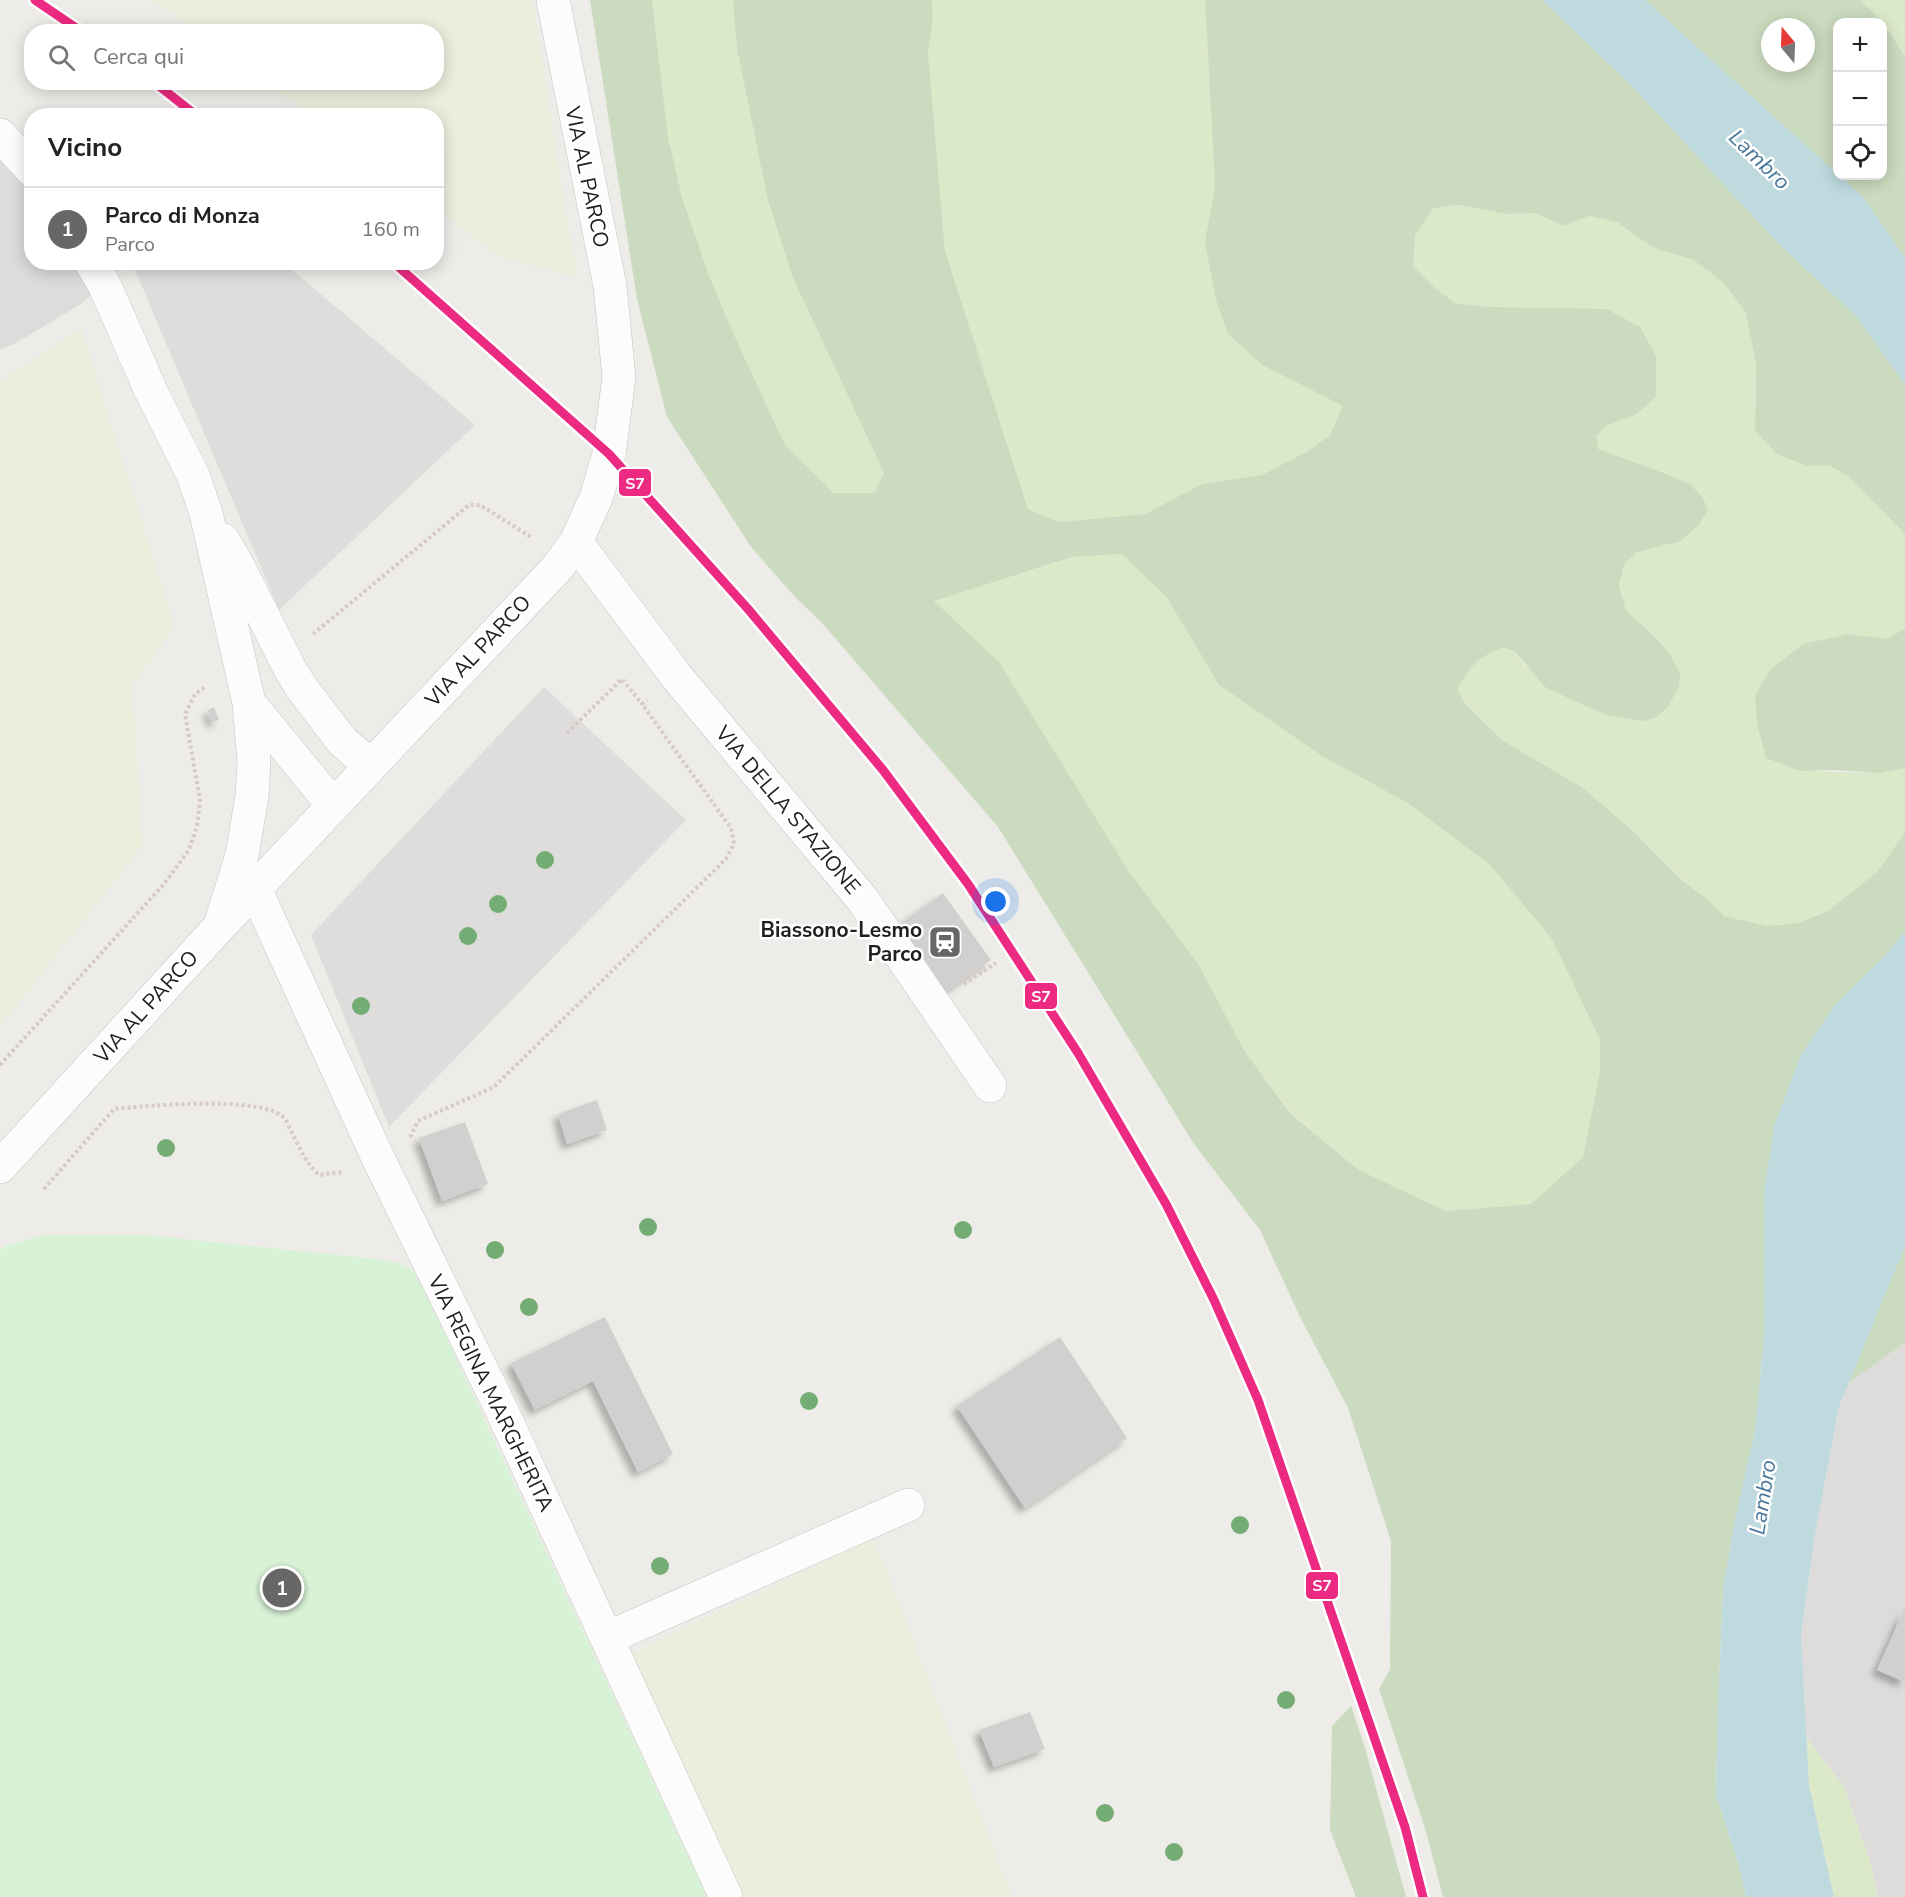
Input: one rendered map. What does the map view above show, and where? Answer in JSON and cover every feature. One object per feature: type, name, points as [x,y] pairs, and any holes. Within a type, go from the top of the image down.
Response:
[{"type":"street","name":"VIA AL PARCO","points":[[0,1167],[220,926],[567,554],[596,498],[609,454],[619,377],[610,286],[553,0]]},
{"type":"street","points":[[0,135],[24,161]]},
{"type":"street","points":[[96,270],[151,391],[193,475],[206,513],[249,703],[254,762],[252,796],[242,855],[220,926]]},
{"type":"street","points":[[206,513],[236,562],[301,687],[342,741],[370,765]]},
{"type":"street","name":"VIA DELLA STAZIONE","points":[[567,554],[678,677],[863,900],[990,1086]]},
{"type":"street","points":[[249,703],[333,805]]},
{"type":"street","name":"VIA REGINA MARGHERITA","points":[[255,889],[378,1158],[502,1411],[726,1897]]},
{"type":"street","points":[[607,1638],[908,1505]]},
{"type":"path","points":[[282,653],[304,641],[469,505],[480,504],[539,542],[567,554]]},
{"type":"path","points":[[0,1065],[164,884],[189,849],[200,800],[184,714],[195,694],[217,680],[242,669]]},
{"type":"path","points":[[642,704],[678,677]]},
{"type":"path","points":[[44,1189],[114,1109],[210,1103],[267,1108],[284,1117],[308,1164],[320,1174],[338,1174],[378,1158],[406,1142],[418,1121],[494,1088],[726,859],[734,844],[731,828],[622,679],[567,733]]},
{"type":"shaded area","points":[[0,135],[24,162],[24,270],[95,270],[104,284],[81,304],[16,343],[0,350]]},
{"type":"shaded area","points":[[0,163],[17,184],[0,194]]},
{"type":"shaded area","points":[[135,270],[292,270],[475,425],[279,610]]},
{"type":"shaded area","points":[[544,687],[686,820],[389,1127],[311,935]]},
{"type":"shaded area","points":[[1905,1343],[1905,1897],[1878,1897],[1871,1865],[1844,1787],[1806,1737],[1801,1634],[1815,1534],[1839,1407],[1849,1382]]},
{"type":"green space","points":[[152,0],[533,0],[578,278],[498,256],[444,215],[444,108],[301,108],[277,90],[444,90],[444,24],[187,24]]},
{"type":"green space","points":[[590,0],[652,0],[668,137],[682,197],[709,276],[735,337],[785,445],[834,493],[874,493],[884,473],[793,278],[768,201],[737,49],[733,0],[932,0],[933,19],[928,52],[945,251],[1028,509],[1059,522],[1145,514],[1202,484],[1262,475],[1308,451],[1330,435],[1343,406],[1262,365],[1228,334],[1216,300],[1205,242],[1215,185],[1205,0],[1542,0],[1631,85],[1780,245],[1856,316],[1905,384],[1905,534],[1849,477],[1829,465],[1808,466],[1778,455],[1755,431],[1756,364],[1746,313],[1724,283],[1692,259],[1655,249],[1617,222],[1589,216],[1563,226],[1536,213],[1506,214],[1460,205],[1434,208],[1415,236],[1413,266],[1435,288],[1455,303],[1489,307],[1607,309],[1640,327],[1656,356],[1656,397],[1635,415],[1606,426],[1596,436],[1598,449],[1690,484],[1703,498],[1708,510],[1698,526],[1680,541],[1637,552],[1624,564],[1619,586],[1626,610],[1657,639],[1671,656],[1680,674],[1679,687],[1667,708],[1656,717],[1644,721],[1607,715],[1585,706],[1545,687],[1515,652],[1504,647],[1482,658],[1467,674],[1458,689],[1464,702],[1502,740],[1583,788],[1724,916],[1767,926],[1798,923],[1828,911],[1878,871],[1905,832],[1905,931],[1886,955],[1764,1193],[1764,1337],[1755,1431],[1735,1519],[1723,1590],[1718,1705],[1716,1795],[1738,1862],[1746,1897],[1443,1897],[1425,1828],[1379,1689],[1390,1669],[1391,1541],[1348,1408],[1300,1317],[1260,1230],[1194,1144],[998,827],[822,623],[795,597],[751,547],[667,417],[637,299]],"holes":[[[1122,554],[1167,598],[1219,685],[1322,756],[1409,804],[1490,865],[1552,939],[1600,1040],[1600,1071],[1583,1157],[1531,1204],[1446,1211],[1359,1170],[1291,1114],[1244,1050],[1199,965],[1126,867],[999,662],[934,601],[1072,557]]]},
{"type":"green space","points":[[652,0],[733,0],[737,49],[768,201],[793,278],[884,473],[874,493],[834,493],[785,445],[735,337],[709,276],[682,197],[668,137]]},
{"type":"green space","points":[[932,0],[1205,0],[1215,185],[1206,242],[1228,334],[1262,365],[1343,406],[1330,435],[1308,451],[1262,475],[1202,484],[1145,514],[1059,522],[1028,509],[945,251],[928,52],[933,19]]},
{"type":"green space","points":[[1645,0],[1860,0],[1879,18],[1833,18],[1833,170]]},
{"type":"green space","points":[[1860,0],[1905,0],[1905,56],[1887,29],[1887,18],[1879,18]]},
{"type":"green space","points":[[1887,29],[1905,56],[1905,258],[1863,197],[1844,180],[1887,180]]},
{"type":"green space","points":[[1460,205],[1506,214],[1536,213],[1563,226],[1589,216],[1617,222],[1655,249],[1692,259],[1724,283],[1746,313],[1756,364],[1754,407],[1808,466],[1829,464],[1849,477],[1905,534],[1905,628],[1889,639],[1849,634],[1800,771],[1867,773],[1905,768],[1905,832],[1878,871],[1828,911],[1798,923],[1766,926],[1723,916],[1633,831],[1583,788],[1502,740],[1464,701],[1458,689],[1467,674],[1482,658],[1504,647],[1554,687],[1585,706],[1671,656],[1657,639],[1626,610],[1619,586],[1624,563],[1637,552],[1656,546],[1690,484],[1598,449],[1596,436],[1606,426],[1635,415],[1489,307],[1455,303],[1435,288],[1413,266],[1415,236],[1434,208]]},
{"type":"green space","points":[[81,328],[175,627],[132,685],[143,845],[0,1027],[0,381]]},
{"type":"green space","points":[[1122,554],[1167,598],[1219,685],[1322,756],[1409,804],[1490,865],[1552,939],[1600,1040],[1600,1071],[1583,1157],[1531,1204],[1446,1211],[1359,1170],[1292,1114],[1244,1050],[1199,965],[1126,867],[1077,791],[934,600],[1073,557]]},
{"type":"green space","points":[[1905,628],[1905,768],[1879,773],[1833,770],[1800,771],[1766,758],[1757,724],[1755,695],[1769,671],[1803,644],[1849,634],[1888,639]]},
{"type":"green space","points":[[43,1235],[147,1235],[376,1259],[395,1262],[412,1270],[422,1285],[707,1897],[0,1897],[0,1251],[5,1246]]},
{"type":"green space","points":[[1905,1246],[1905,1343],[1849,1382],[1898,1260]]},
{"type":"green space","points":[[874,1538],[1012,1897],[726,1897],[617,1660]]},
{"type":"green space","points":[[1351,1706],[1365,1748],[1406,1897],[1356,1897],[1330,1830],[1332,1726]]},
{"type":"green space","points":[[1806,1737],[1844,1787],[1871,1865],[1878,1897],[1834,1897],[1809,1785]]},
{"type":"water","name":"Lambro","points":[[1542,0],[1645,0],[1833,170],[1833,180],[1844,180],[1863,197],[1905,258],[1905,384],[1856,316],[1780,245],[1631,85]]},
{"type":"water","name":"Lambro","points":[[1905,931],[1905,1246],[1839,1407],[1815,1534],[1801,1634],[1809,1785],[1834,1897],[1746,1897],[1738,1862],[1716,1795],[1718,1705],[1723,1590],[1735,1519],[1755,1431],[1764,1337],[1764,1193],[1774,1126],[1801,1055],[1835,1005],[1886,955]]},
{"type":"building","points":[[214,707],[219,720],[213,722],[208,710]]},
{"type":"building","points":[[943,893],[991,960],[946,991],[899,925]]},
{"type":"building","points":[[597,1100],[607,1130],[567,1144],[558,1114]]},
{"type":"building","points":[[465,1122],[488,1184],[442,1201],[419,1138]]},
{"type":"building","points":[[605,1317],[673,1454],[638,1472],[593,1381],[535,1410],[511,1363]]},
{"type":"building","points":[[1060,1337],[1127,1438],[1025,1508],[957,1406]]},
{"type":"building","points":[[1905,1608],[1905,1682],[1877,1670]]},
{"type":"building","points":[[1030,1712],[1045,1749],[994,1767],[979,1730]]},
{"type":"transit line","name":"S7","points":[[35,0],[70,24]]},
{"type":"transit line","name":"S7","points":[[164,90],[187,108]]},
{"type":"transit line","name":"S7","points":[[402,270],[609,454],[748,609],[883,770],[968,884],[1078,1053],[1166,1204],[1214,1300],[1258,1400],[1405,1827],[1423,1897]]},
{"type":"place","name":"Biassono-Lesmo Parco","points":[[945,942]]},
{"type":"place","name":"Parco di Monza","points":[[282,1588]]}]
